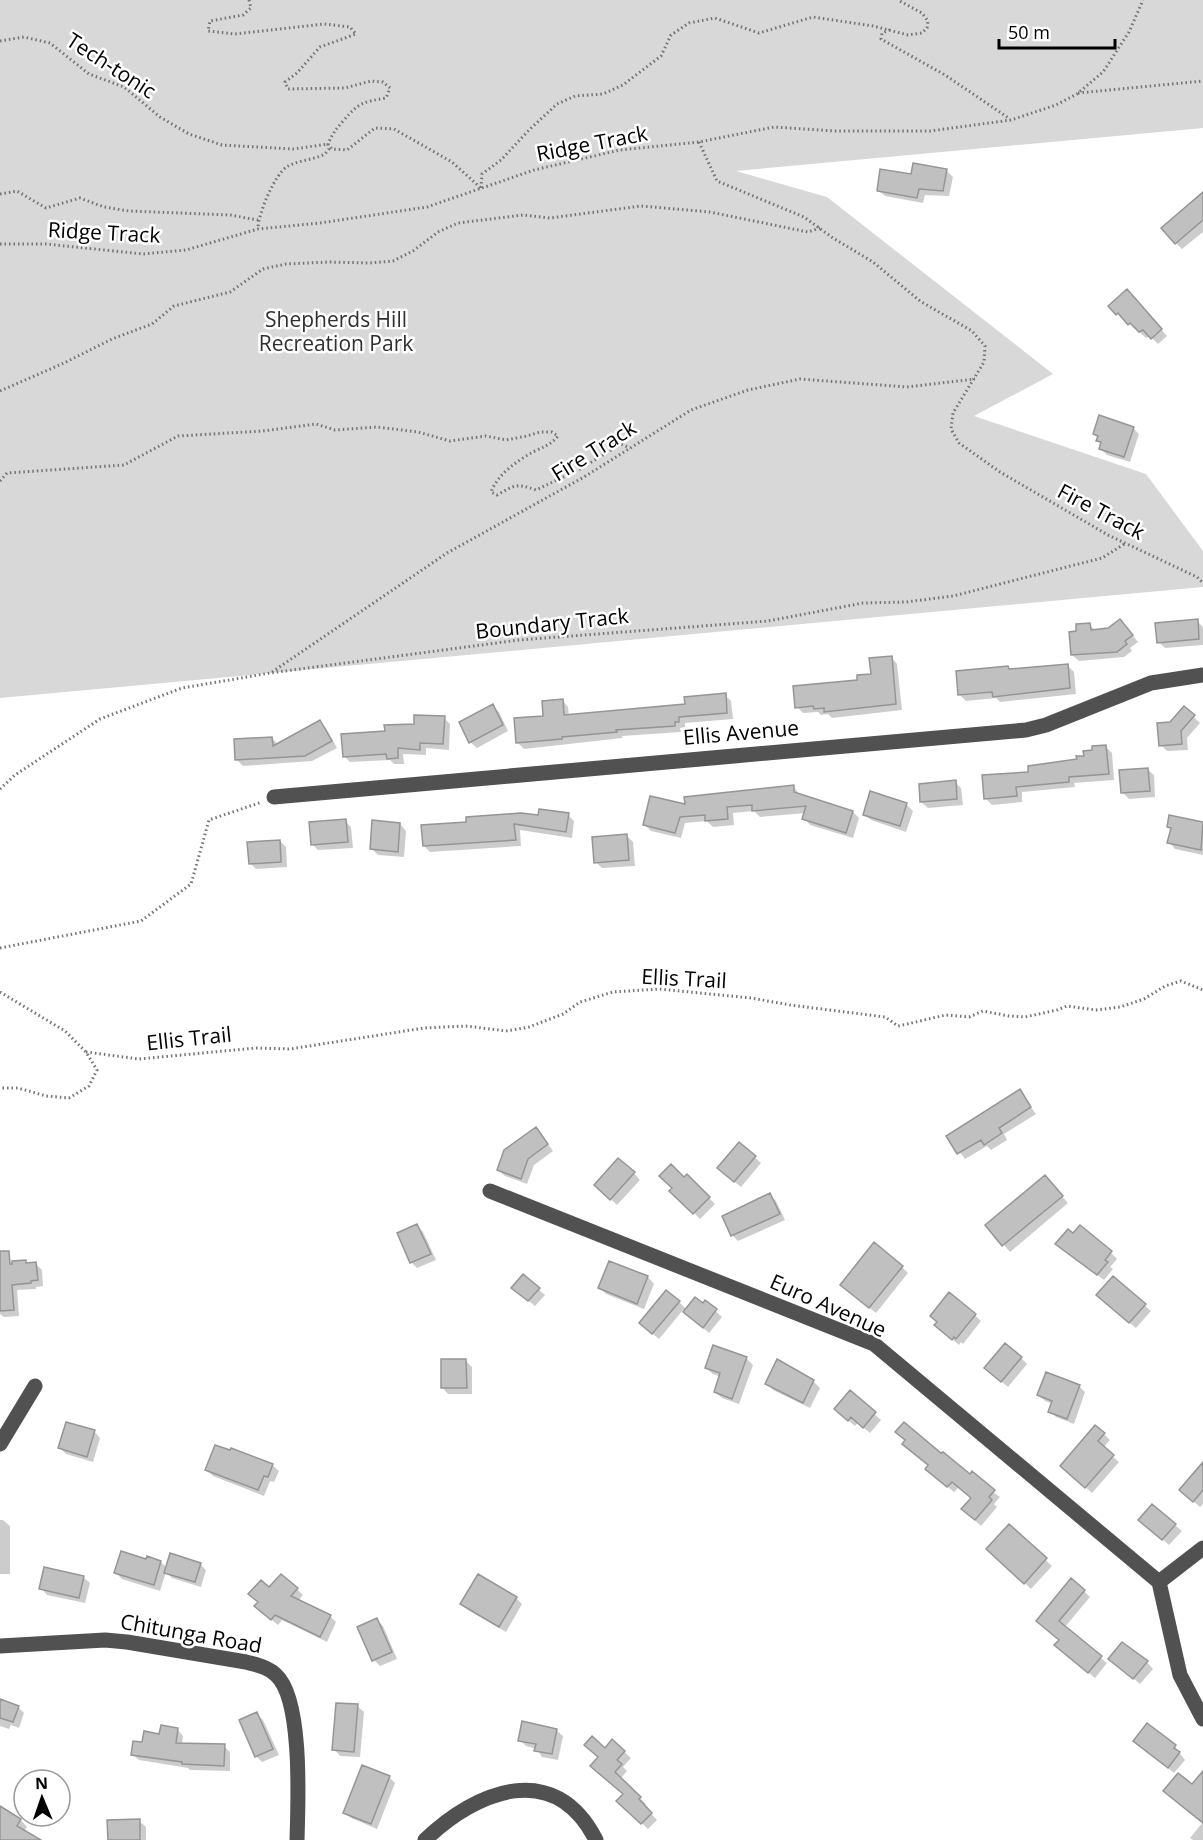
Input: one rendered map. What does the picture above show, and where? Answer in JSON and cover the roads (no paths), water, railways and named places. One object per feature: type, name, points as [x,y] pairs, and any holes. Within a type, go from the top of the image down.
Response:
[{"type":"street","name":"Ellis Avenue","points":[[274,797],[1026,730],[1046,725],[1151,683],[1203,675]]},
{"type":"street","name":"Euro Avenue","points":[[490,1191],[874,1344],[1159,1582]]},
{"type":"street","points":[[0,1444],[35,1386]]},
{"type":"street","points":[[1203,1548],[1159,1582],[1180,1675],[1203,1719]]},
{"type":"street","name":"Chitunga Road","points":[[0,1646],[127,1642],[246,1662],[264,1667],[278,1676],[293,1711],[296,1738],[297,1840]]},
{"type":"street","points":[[425,1840],[440,1825],[479,1801],[510,1791],[532,1789],[551,1794],[570,1806],[596,1840]]},
{"type":"park label","name":"Shepherds Hill Recreation Park","points":[[336,332]]}]
